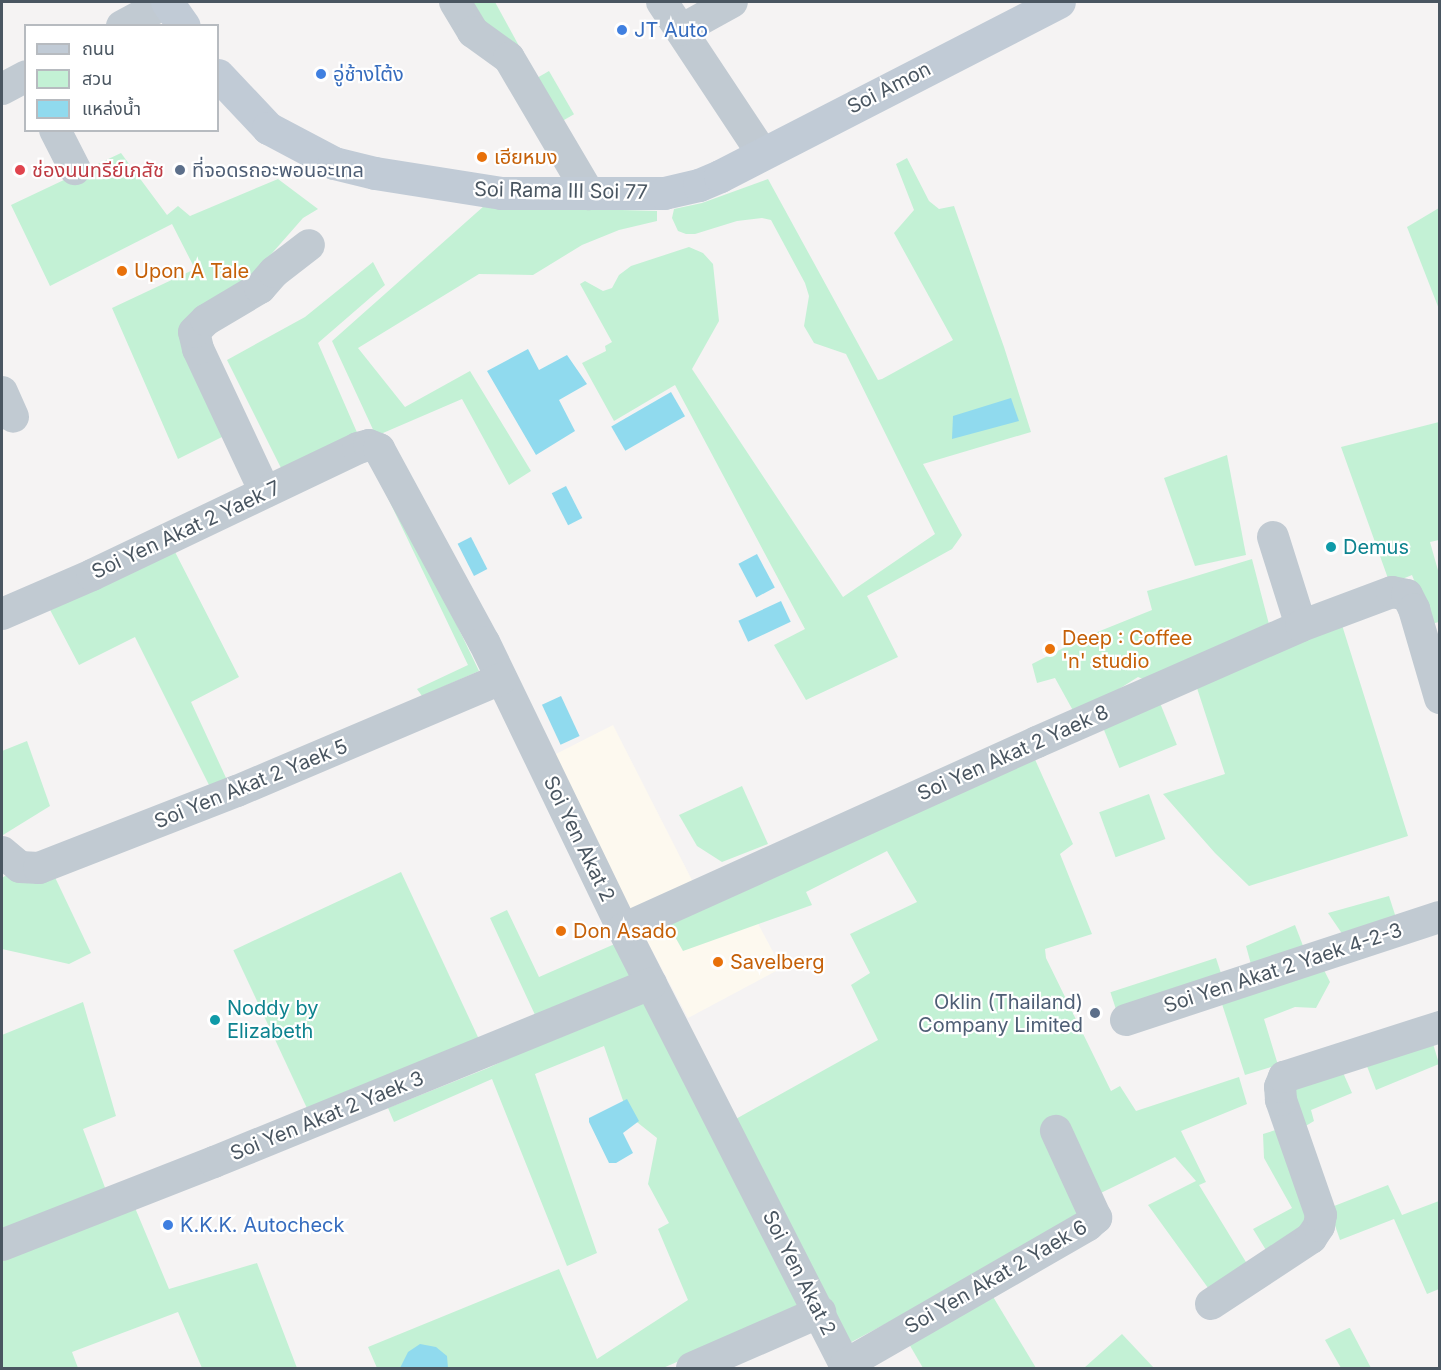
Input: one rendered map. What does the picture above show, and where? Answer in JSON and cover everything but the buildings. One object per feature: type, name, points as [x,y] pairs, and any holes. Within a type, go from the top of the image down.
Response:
[{"type":"street","points":[[126,24],[167,2],[183,24]]},
{"type":"street","points":[[455,2],[473,32],[509,58],[589,194]]},
{"type":"street","points":[[662,2],[762,153]]},
{"type":"street","points":[[681,30],[732,2]]},
{"type":"street","name":"Soi Amon","points":[[720,176],[1059,2]]},
{"type":"street","name":"Soi Rama III Soi 77","points":[[219,76],[268,128],[334,163],[375,173],[501,193],[589,194],[664,193],[699,185],[720,176]]},
{"type":"street","points":[[2,89],[24,77]]},
{"type":"street","points":[[61,132],[75,169]]},
{"type":"street","points":[[265,492],[198,349],[194,332],[206,320],[260,288],[274,272],[309,245]]},
{"type":"street","name":"Soi Yen Akat 2 Yaek 7","points":[[2,614],[92,575],[369,445]]},
{"type":"street","name":"Soi Yen Akat 2","points":[[369,445],[379,449],[385,458],[501,679],[623,929],[846,1367]]},
{"type":"street","points":[[1273,537],[1301,626]]},
{"type":"street","name":"Soi Yen Akat 2 Yaek 8","points":[[623,929],[969,771],[1301,626],[1392,592],[1407,595],[1431,636]]},
{"type":"street","points":[[1431,636],[1440,698]]},
{"type":"street","name":"Soi Yen Akat 2 Yaek 5","points":[[2,852],[20,867],[39,868],[237,791],[501,679]]},
{"type":"street","name":"Soi Yen Akat 2 Yaek 4-2-3","points":[[1126,1020],[1440,917]]},
{"type":"street","name":"Soi Yen Akat 2 Yaek 3","points":[[2,1245],[214,1162],[651,984]]},
{"type":"street","points":[[1211,1304],[1311,1238],[1319,1226],[1321,1215],[1281,1100],[1280,1087],[1284,1077],[1440,1027]]},
{"type":"street","name":"Soi Yen Akat 2 Yaek 6","points":[[846,1367],[1088,1225],[1096,1218],[1056,1131]]},
{"type":"street","points":[[692,1368],[820,1312]]},
{"type":"shaded area","points":[[613,725],[697,889],[636,920],[552,756]]},
{"type":"shaded area","name":"Savelberg","points":[[738,886],[782,968],[688,1018],[644,936]]},
{"type":"green space","points":[[462,2],[495,2],[525,57]]},
{"type":"green space","points":[[549,71],[574,114],[552,127],[527,84]]},
{"type":"green space","points":[[121,153],[167,215],[178,206],[190,216],[278,179],[318,209],[303,218],[245,284],[188,327],[232,432],[178,459],[112,308],[195,269],[172,224],[50,286],[11,205]]},
{"type":"green space","points":[[907,158],[929,201],[939,209],[954,206],[1004,347],[1031,432],[923,464],[962,535],[952,549],[867,596],[898,657],[806,700],[774,645],[805,629],[675,385],[614,421],[582,363],[606,351],[605,346],[612,342],[580,284],[585,281],[603,291],[612,288],[619,275],[631,266],[689,247],[703,253],[713,264],[719,321],[692,369],[843,597],[935,534],[846,354],[814,343],[804,326],[809,296],[805,283],[771,220],[762,218],[737,221],[695,234],[686,234],[678,231],[672,218],[674,209],[702,203],[768,179],[878,380],[882,379],[953,340],[894,233],[914,210],[896,164]]},
{"type":"green space","points":[[484,206],[657,211],[657,221],[619,230],[582,245],[533,275],[479,274],[358,348],[405,407],[470,371],[531,471],[509,485],[462,399],[376,436],[332,341]]},
{"type":"green space","points":[[1439,208],[1439,309],[1407,227]]},
{"type":"green space","points":[[373,262],[385,285],[318,343],[359,437],[283,472],[227,360],[305,317]]},
{"type":"green space","points":[[1439,422],[1439,540],[1430,542],[1439,574],[1439,622],[1431,624],[1412,575],[1390,584],[1341,447]]},
{"type":"green space","points":[[1227,455],[1246,555],[1195,566],[1164,478]]},
{"type":"green space","points":[[385,492],[393,492],[479,671],[422,696],[417,689],[468,665]]},
{"type":"green space","points":[[173,548],[239,677],[191,702],[227,780],[210,787],[135,637],[79,665],[48,606]]},
{"type":"green space","points":[[1252,559],[1271,632],[1150,682],[1138,677],[1076,716],[1055,678],[1037,683],[1032,664],[1085,637],[1152,610],[1147,591]]},
{"type":"green space","points":[[1342,625],[1408,836],[1249,886],[1215,853],[1163,794],[1225,774],[1196,685]]},
{"type":"green space","points":[[1160,703],[1177,745],[1119,768],[1103,726]]},
{"type":"green space","points":[[27,741],[50,806],[3,835],[2,751]]},
{"type":"green space","points":[[1033,755],[1073,844],[1060,854],[1092,934],[1045,949],[1046,958],[1111,1091],[1120,1086],[1136,1111],[1239,1077],[1247,1104],[1181,1131],[1206,1182],[1199,1185],[1249,1267],[1211,1292],[1148,1205],[1196,1181],[1175,1157],[1076,1205],[1082,1219],[844,1346],[734,1120],[878,1040],[851,985],[870,973],[850,934],[917,902],[887,851],[806,892],[812,905],[683,951],[665,919]]},
{"type":"green space","points":[[742,786],[768,844],[722,862],[697,846],[679,815]]},
{"type":"green space","points":[[1149,794],[1165,839],[1116,857],[1099,812]]},
{"type":"green space","points":[[52,871],[91,953],[69,964],[2,949],[2,878],[8,874]]},
{"type":"green space","points":[[401,872],[480,1041],[312,1120],[233,950]]},
{"type":"green space","points":[[1389,896],[1397,921],[1345,938],[1328,913]]},
{"type":"green space","points":[[507,910],[539,977],[617,943],[635,979],[536,1017],[490,918]]},
{"type":"green space","points":[[1295,925],[1305,951],[1252,968],[1246,946]]},
{"type":"green space","points":[[1216,958],[1222,977],[1117,1011],[1110,992]]},
{"type":"green space","points":[[1323,968],[1330,982],[1316,1008],[1295,1007],[1264,1019],[1278,1065],[1245,1075],[1221,1001]]},
{"type":"green space","points":[[643,996],[806,1306],[663,1368],[377,1368],[368,1347],[559,1269],[597,1359],[688,1300],[658,1229],[669,1223],[648,1184],[657,1138],[628,1115],[604,1046],[535,1074],[597,1253],[567,1266],[492,1079],[394,1122],[388,1108],[488,1068]]},
{"type":"green space","points":[[83,1002],[116,1116],[83,1129],[107,1193],[2,1234],[2,1035]]},
{"type":"green space","points":[[1432,1040],[1439,1064],[1376,1090],[1365,1061]]},
{"type":"green space","points":[[1341,1068],[1352,1093],[1311,1110],[1314,1121],[1299,1130],[1286,1091]]},
{"type":"green space","points":[[1282,1128],[1315,1218],[1269,1255],[1253,1229],[1292,1208],[1264,1158],[1263,1134]]},
{"type":"green space","points":[[1388,1185],[1402,1215],[1439,1201],[1439,1289],[1427,1294],[1394,1219],[1340,1240],[1329,1208]]},
{"type":"green space","points":[[133,1203],[169,1289],[257,1263],[297,1368],[202,1368],[178,1312],[72,1352],[78,1368],[2,1368],[2,1258]]},
{"type":"green space","points":[[989,1290],[1036,1368],[923,1368],[905,1337]]},
{"type":"green space","points":[[1350,1328],[1371,1368],[1341,1368],[1325,1340]]},
{"type":"green space","points":[[1122,1334],[1154,1368],[1084,1368]]},
{"type":"water","points":[[528,349],[539,370],[567,355],[587,384],[559,400],[575,431],[536,455],[487,371]]},
{"type":"water","points":[[671,392],[685,416],[625,451],[611,426]]},
{"type":"water","points":[[1011,398],[1019,421],[952,439],[953,416]]},
{"type":"water","points":[[566,486],[582,518],[568,525],[552,493]]},
{"type":"water","points":[[471,537],[487,569],[474,576],[458,544]]},
{"type":"water","points":[[757,554],[775,588],[756,597],[738,564]]},
{"type":"water","points":[[781,601],[791,622],[748,642],[738,621]]},
{"type":"water","points":[[561,696],[580,736],[561,745],[542,705]]},
{"type":"water","points":[[627,1099],[639,1121],[623,1133],[633,1153],[616,1163],[609,1163],[589,1118]]},
{"type":"water","points":[[420,1344],[436,1347],[447,1356],[448,1368],[400,1368],[408,1352]]},
{"type":"place","name":"JT Auto","points":[[622,30]]},
{"type":"place","name":"อู่ช้างโต้ง","points":[[321,74]]},
{"type":"place","name":"เฮียหมง","points":[[482,157]]},
{"type":"place","name":"ช่องนนทรีย์เภสัช","points":[[20,170]]},
{"type":"place","name":"ที่จอดรถอะพอนอะเทล","points":[[180,170]]},
{"type":"place","name":"Upon A Tale","points":[[122,271]]},
{"type":"place","name":"Demus","points":[[1331,547]]},
{"type":"place","name":"Deep : Coffee 'n' studio","points":[[1050,649]]},
{"type":"place","name":"Don Asado","points":[[561,931]]},
{"type":"place","name":"Savelberg","points":[[718,962]]},
{"type":"place","name":"Oklin (Thailand) Company Limited","points":[[1095,1013]]},
{"type":"place","name":"Noddy by Elizabeth","points":[[215,1020]]},
{"type":"place","name":"K.K.K. Autocheck","points":[[168,1225]]}]
